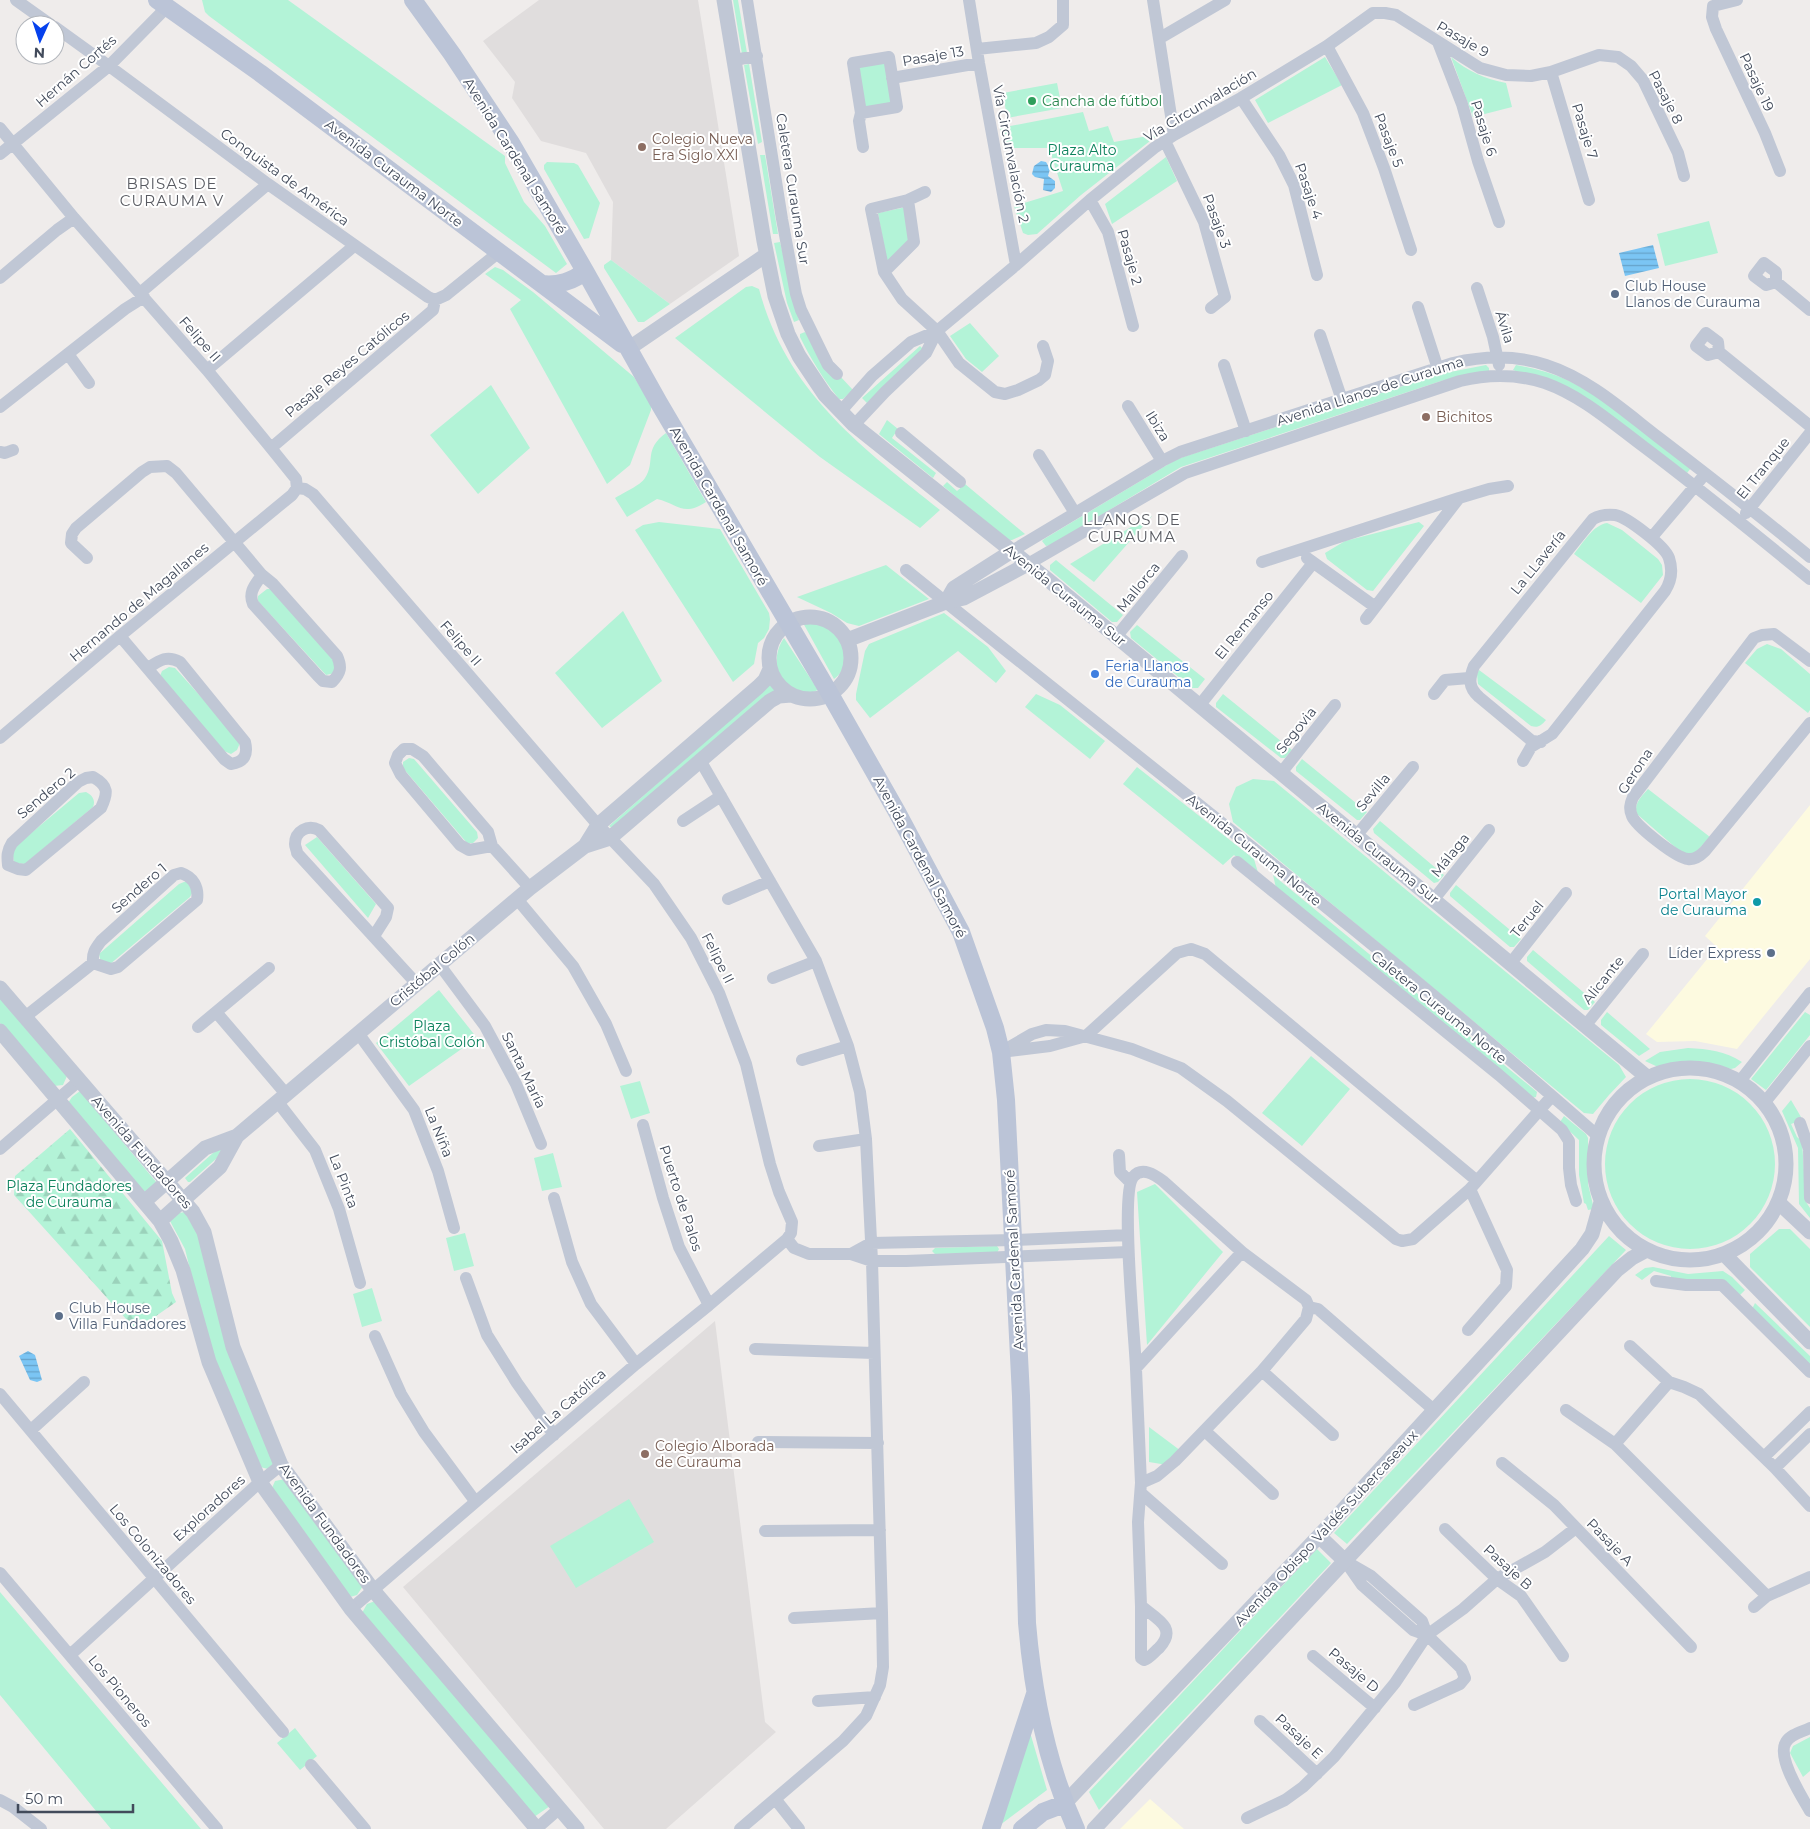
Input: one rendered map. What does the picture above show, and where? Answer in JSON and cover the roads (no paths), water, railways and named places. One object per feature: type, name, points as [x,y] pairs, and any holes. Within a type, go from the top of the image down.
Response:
[{"type":"main road","name":"Avenida Cardenal Samoré","points":[[413,0],[452,54],[510,143],[898,812],[961,932],[988,1004],[1001,1052],[1006,1100],[1021,1396],[1027,1623],[1035,1694],[1047,1748],[1064,1804],[1076,1829]]},
{"type":"main road","name":"Avenida Curauma Norte","points":[[167,2],[628,349]]},
{"type":"main road","points":[[542,284],[557,284],[568,281],[585,271]]},
{"type":"main road","points":[[991,1829],[1035,1694]]},
{"type":"main road","name":"Avenida Obispo Valdés Subercaseaux","points":[[1022,1829],[1043,1812],[1064,1804]]},
{"type":"street","points":[[16,0],[38,15]]},
{"type":"street","name":"Avenida Curauma Sur","points":[[724,0],[765,248],[775,296],[788,334],[813,378],[840,412],[1028,564],[1647,1077]]},
{"type":"street","name":"Caletera Curauma Sur","points":[[747,0],[796,294],[808,325],[828,365],[837,374]]},
{"type":"street","name":"Vía Circunvalación 2","points":[[969,0],[1016,265]]},
{"type":"street","points":[[977,49],[1036,43],[1049,37],[1063,25],[1064,0]]},
{"type":"street","points":[[1153,0],[1160,38],[1169,138]]},
{"type":"street","points":[[1160,38],[1225,0]]},
{"type":"street","name":"Pasaje 19","points":[[1738,0],[1713,6],[1712,17],[1780,171]]},
{"type":"street","name":"Hernán Cortés","points":[[0,154],[109,66],[167,2]]},
{"type":"street","name":"Pasaje 9","points":[[1373,14],[1385,12],[1396,15],[1480,68],[1506,75],[1531,76],[1550,72],[1598,55]]},
{"type":"street","name":"Vía Circunvalación","points":[[937,331],[1090,200],[1154,148],[1242,98],[1327,46],[1373,14]]},
{"type":"street","name":"Conquista de América","points":[[65,35],[354,246],[435,300]]},
{"type":"street","name":"Pasaje 6","points":[[1438,42],[1462,104],[1478,162],[1499,222]]},
{"type":"street","name":"Pasaje 5","points":[[1327,46],[1363,113],[1384,168],[1411,250]]},
{"type":"street","name":"Pasaje 8","points":[[1598,55],[1618,57],[1631,66],[1643,80],[1678,153],[1684,176]]},
{"type":"street","points":[[734,60],[757,56]]},
{"type":"street","name":"Pasaje 13","points":[[861,113],[897,107],[889,57],[853,63],[861,113],[859,121],[863,147]]},
{"type":"street","name":"Pasaje 13","points":[[892,78],[979,63]]},
{"type":"street","name":"Pasaje 7","points":[[1550,72],[1589,200]]},
{"type":"street","name":"Pasaje 4","points":[[1242,98],[1279,155],[1294,185],[1317,275]]},
{"type":"street","name":"Felipe II","points":[[0,128],[74,218],[207,370],[272,448],[296,479],[297,488],[305,489],[313,494],[598,825],[654,884],[692,938],[719,993],[746,1064],[770,1164],[779,1192],[792,1222],[791,1233],[787,1239]]},
{"type":"street","name":"Pasaje 3","points":[[1169,138],[1204,222],[1225,297],[1211,308]]},
{"type":"street","points":[[749,150],[770,146]]},
{"type":"street","points":[[0,408],[142,295],[268,184]]},
{"type":"street","points":[[925,192],[908,200],[871,210],[884,272],[902,299],[937,331],[959,363],[995,392],[1005,394],[1025,387],[1045,375],[1048,360],[1043,346]]},
{"type":"street","points":[[884,272],[914,242],[908,200]]},
{"type":"street","name":"Pasaje 2","points":[[1090,200],[1108,232],[1133,326]]},
{"type":"street","points":[[0,278],[74,218]]},
{"type":"street","points":[[628,349],[765,248],[785,237]]},
{"type":"street","points":[[207,370],[354,246]]},
{"type":"street","points":[[435,300],[446,296],[499,252]]},
{"type":"street","points":[[1776,282],[1810,310]]},
{"type":"street","name":"Ávila","points":[[1476,288],[1499,357],[1500,376]]},
{"type":"street","name":"Pasaje Reyes Católicos","points":[[272,448],[433,310],[435,300]]},
{"type":"street","points":[[1418,307],[1438,369]]},
{"type":"street","points":[[788,334],[808,325]]},
{"type":"street","points":[[840,412],[872,376],[911,342],[937,331]]},
{"type":"street","points":[[854,425],[926,353],[937,331]]},
{"type":"street","points":[[1320,335],[1342,400]]},
{"type":"street","points":[[1719,352],[1810,426]]},
{"type":"street","points":[[68,354],[89,383]]},
{"type":"street","name":"Avenida Llanos de Curauma","points":[[946,602],[954,588],[1075,513],[1180,452],[1468,360],[1499,357],[1523,359],[1546,365],[1575,378],[1602,394],[1750,508],[1810,557]]},
{"type":"street","points":[[1224,365],[1246,431]]},
{"type":"street","name":"Avenida Llanos de Curauma","points":[[848,640],[946,602],[964,598],[1028,564],[1185,473],[1460,381],[1486,376],[1515,376],[1538,381],[1573,396],[1592,408],[1696,486],[1810,579]]},
{"type":"street","name":"Ibiza","points":[[1128,406],[1162,461]]},
{"type":"street","points":[[900,433],[960,482]]},
{"type":"street","name":"El Tranque","points":[[1740,521],[1810,433]]},
{"type":"street","points":[[1039,456],[1075,513]]},
{"type":"street","points":[[87,558],[71,543],[72,534],[76,528],[142,472],[150,467],[167,466],[176,473],[262,576],[273,584],[337,656],[341,670],[339,676],[332,682],[323,681],[253,604],[250,597],[252,589],[262,576]]},
{"type":"street","points":[[933,488],[947,472]]},
{"type":"street","points":[[1652,537],[1706,474]]},
{"type":"street","points":[[1262,562],[1459,498],[1489,489],[1508,486]]},
{"type":"street","name":"Hernando de Magallanes","points":[[0,738],[120,636],[292,495],[297,488]]},
{"type":"street","points":[[1366,619],[1374,606],[1459,498]]},
{"type":"street","name":"La LLavería","points":[[1469,678],[1474,666],[1592,519],[1602,514],[1617,516],[1652,537],[1668,556],[1671,581],[1665,591],[1552,734],[1531,747],[1523,761]]},
{"type":"street","points":[[1297,551],[1374,606]]},
{"type":"street","name":"Mallorca","points":[[1116,637],[1182,556]]},
{"type":"street","name":"El Remanso","points":[[1199,706],[1313,564]]},
{"type":"street","name":"Avenida Curauma Norte","points":[[906,570],[1262,854],[1598,1136]]},
{"type":"street","points":[[804,617],[822,618],[837,626],[848,640],[851,655],[850,670],[842,684],[830,694],[815,699],[798,698],[791,695],[778,684],[770,669],[768,658],[775,635],[788,623],[804,617]]},
{"type":"street","name":"Gerona","points":[[1810,659],[1774,634],[1754,638],[1633,797],[1630,814],[1634,821],[1670,851],[1689,859],[1697,858],[1705,851],[1810,722]]},
{"type":"street","points":[[120,636],[224,759],[231,764],[237,763],[245,756],[247,750],[245,742],[180,662],[168,658],[148,668]]},
{"type":"street","name":"Cristóbal Colón","points":[[585,846],[598,825],[758,687],[765,680],[770,669]]},
{"type":"street","points":[[1434,694],[1445,680],[1469,678],[1471,690],[1532,741],[1541,742]]},
{"type":"street","name":"Cristóbal Colón","points":[[160,1220],[220,1167],[237,1136],[530,888],[585,846],[610,838],[770,701],[779,696],[791,695]]},
{"type":"street","name":"Segovia","points":[[1281,773],[1335,705]]},
{"type":"street","points":[[492,846],[469,850],[460,844],[400,775],[395,762],[398,755],[404,749],[412,749],[423,756],[488,832],[492,846],[530,888]]},
{"type":"street","points":[[700,760],[816,961],[848,1046],[860,1092],[866,1139],[872,1261],[882,1612],[883,1667],[880,1685],[866,1716],[843,1742],[740,1829]]},
{"type":"street","name":"Sevilla","points":[[1356,836],[1413,767]]},
{"type":"street","name":"Sendero 2","points":[[93,777],[100,781],[105,787],[106,796],[101,808],[26,870],[4,868],[8,849],[12,843],[71,788],[86,778],[93,777]]},
{"type":"street","points":[[683,821],[721,796]]},
{"type":"street","points":[[374,936],[386,917],[388,908],[319,830],[314,827],[305,828],[299,833],[295,844],[297,853],[416,983]]},
{"type":"street","name":"Málaga","points":[[1434,899],[1490,830]]},
{"type":"street","points":[[1262,854],[1269,887]]},
{"type":"street","name":"Caletera Curauma Norte","points":[[1237,862],[1562,1130],[1569,1141],[1569,1168],[1571,1185],[1576,1201]]},
{"type":"street","name":"Sendero 1","points":[[180,873],[187,875],[195,882],[198,894],[197,900],[130,958],[111,969],[93,963],[92,955],[101,941],[174,875],[180,873]]},
{"type":"street","points":[[728,900],[770,882]]},
{"type":"street","name":"Teruel","points":[[1510,964],[1566,893]]},
{"type":"street","points":[[517,899],[573,966],[606,1024],[626,1071]]},
{"type":"street","points":[[1086,1036],[1177,953],[1191,949],[1205,954],[1473,1185],[1507,1270],[1508,1278],[1506,1286],[1468,1330]]},
{"type":"street","name":"Alicante","points":[[1585,1026],[1643,954]]},
{"type":"street","points":[[773,978],[816,961]]},
{"type":"street","points":[[25,1017],[93,963]]},
{"type":"street","name":"Santa María","points":[[439,964],[485,1026],[516,1084],[541,1144]]},
{"type":"street","points":[[198,1027],[269,968]]},
{"type":"street","name":"Avenida Fundadores","points":[[0,988],[193,1212],[204,1232],[233,1347],[281,1465],[373,1590],[577,1829]]},
{"type":"street","points":[[1740,1081],[1808,1001]]},
{"type":"street","name":"La Pinta","points":[[216,1012],[282,1097],[315,1150],[340,1209],[360,1283]]},
{"type":"street","points":[[1001,1052],[1032,1034],[1046,1030],[1065,1031],[1132,1049],[1180,1068],[1227,1102],[1396,1239],[1402,1241],[1413,1239],[1473,1185],[1552,1096]]},
{"type":"street","name":"Avenida Fundadores","points":[[0,1031],[160,1220],[183,1270],[209,1362],[260,1482],[351,1609],[536,1829]]},
{"type":"street","name":"La Niña","points":[[358,1033],[414,1110],[438,1171],[454,1228]]},
{"type":"street","points":[[802,1060],[848,1046]]},
{"type":"street","points":[[1765,1102],[1810,1046]]},
{"type":"street","points":[[1678,1068],[1710,1069],[1740,1081],[1765,1102],[1777,1120],[1784,1140],[1787,1162],[1785,1183],[1779,1202],[1772,1215],[1755,1235],[1724,1254],[1705,1259],[1686,1260],[1666,1257],[1647,1250],[1625,1235],[1608,1214],[1601,1202],[1596,1185],[1593,1168],[1594,1150],[1610,1110],[1626,1091],[1647,1077],[1678,1068]]},
{"type":"street","points":[[0,1149],[80,1080]]},
{"type":"street","points":[[1800,1122],[1810,1149],[1810,1198]]},
{"type":"street","name":"Puerto de Palos","points":[[642,1124],[679,1247],[709,1305]]},
{"type":"street","name":"Cristóbal Colón","points":[[144,1202],[205,1148],[237,1136]]},
{"type":"street","points":[[820,1146],[866,1139]]},
{"type":"street","points":[[1119,1155],[1120,1172],[1130,1182]]},
{"type":"street","points":[[1141,1488],[1175,1461],[1262,1371],[1306,1319],[1309,1307],[1306,1300],[1242,1252],[1163,1181],[1152,1174],[1142,1172],[1134,1175],[1130,1182],[1128,1235],[1141,1488],[1138,1522],[1141,1606]]},
{"type":"street","points":[[554,1198],[572,1262],[591,1304],[636,1364]]},
{"type":"street","name":"Avenida Obispo Valdés Subercaseaux","points":[[1064,1804],[1319,1536],[1582,1250],[1592,1234],[1601,1202]]},
{"type":"street","points":[[1779,1202],[1810,1232]]},
{"type":"street","points":[[787,1239],[794,1248],[809,1254],[851,1254],[872,1261],[906,1261],[1128,1235]]},
{"type":"street","name":"Isabel La Católica","points":[[351,1609],[636,1364],[787,1239]]},
{"type":"street","points":[[851,1254],[871,1243],[1128,1252]]},
{"type":"street","points":[[1094,1829],[1617,1270],[1632,1258],[1647,1250]]},
{"type":"street","points":[[1136,1368],[1242,1252]]},
{"type":"street","points":[[1724,1254],[1810,1342]]},
{"type":"street","points":[[466,1278],[487,1335],[517,1383],[554,1435]]},
{"type":"street","points":[[1656,1281],[1686,1285],[1719,1284],[1743,1305],[1810,1372]]},
{"type":"street","points":[[1743,1305],[1760,1290]]},
{"type":"street","points":[[1309,1307],[1318,1309],[1435,1411]]},
{"type":"street","points":[[375,1336],[401,1394],[424,1432],[475,1501]]},
{"type":"street","points":[[1630,1346],[1669,1382],[1699,1394],[1775,1468],[1810,1506]]},
{"type":"street","points":[[755,1349],[874,1353]]},
{"type":"street","points":[[1262,1371],[1333,1434]]},
{"type":"street","points":[[31,1430],[84,1382]]},
{"type":"street","points":[[1615,1444],[1669,1382]]},
{"type":"street","name":"Los Colonizadores","points":[[0,1394],[283,1732]]},
{"type":"street","points":[[1566,1410],[1615,1444],[1767,1596]]},
{"type":"street","points":[[1764,1457],[1810,1412]]},
{"type":"street","points":[[1205,1431],[1273,1494]]},
{"type":"street","points":[[1775,1468],[1810,1434]]},
{"type":"street","points":[[758,1442],[878,1443]]},
{"type":"street","name":"Pasaje A","points":[[1502,1463],[1554,1505],[1691,1647]]},
{"type":"street","name":"Exploradores","points":[[70,1655],[281,1465]]},
{"type":"street","points":[[1141,1488],[1222,1564]]},
{"type":"street","points":[[1247,1818],[1285,1800],[1317,1774],[1334,1757],[1395,1683],[1427,1635],[1463,1609],[1497,1579],[1545,1552],[1576,1528]]},
{"type":"street","points":[[765,1531],[880,1530]]},
{"type":"street","name":"Pasaje B","points":[[1446,1530],[1497,1579],[1521,1596],[1563,1656]]},
{"type":"street","points":[[1319,1536],[1346,1560],[1370,1576],[1422,1621],[1427,1635],[1462,1668],[1466,1678],[1460,1684],[1414,1705]]},
{"type":"street","name":"Los Pioneros","points":[[0,1573],[217,1829]]},
{"type":"street","points":[[1754,1607],[1767,1596],[1810,1577]]},
{"type":"street","points":[[794,1618],[882,1612]]},
{"type":"street","name":"Pasaje D","points":[[1313,1656],[1375,1708]]},
{"type":"street","points":[[818,1701],[875,1697]]},
{"type":"street","name":"Pasaje E","points":[[1260,1721],[1317,1774]]},
{"type":"street","points":[[1810,1728],[1792,1736],[1785,1743],[1783,1757],[1810,1812]]},
{"type":"street","points":[[311,1765],[365,1829]]},
{"type":"street","points":[[0,1800],[41,1829]]},
{"type":"street","points":[[776,1800],[799,1829]]},
{"type":"street","points":[[536,1829],[560,1808]]},
{"type":"water","points":[[1041,161],[1046,162],[1050,169],[1048,176],[1055,181],[1055,188],[1051,192],[1043,190],[1044,179],[1035,177],[1032,174],[1034,166]]},
{"type":"water","points":[[1653,245],[1659,268],[1625,276],[1619,253]]},
{"type":"water","points":[[28,1351],[35,1355],[42,1380],[37,1382],[30,1380],[19,1356]]},
{"type":"place","name":"Cancha de fútbol","points":[[1032,101]]},
{"type":"place","name":"Colegio Nueva Era Siglo XXI","points":[[642,147]]},
{"type":"place","name":"Club House Llanos de Curauma","points":[[1615,294]]},
{"type":"place","name":"Bichitos","points":[[1426,417]]},
{"type":"place","name":"Feria Llanos de Curauma","points":[[1095,674]]},
{"type":"place","name":"Portal Mayor de Curauma","points":[[1757,902]]},
{"type":"place","name":"Líder Express","points":[[1771,953]]},
{"type":"place","name":"Club House Villa Fundadores","points":[[59,1316]]},
{"type":"place","name":"Colegio Alborada de Curauma","points":[[645,1454]]},
{"type":"district","name":"BRISAS DE CURAUMA V","points":[[172,192]]},
{"type":"district","name":"LLANOS DE CURAUMA","points":[[1132,528]]},
{"type":"park label","name":"Plaza Alto Curauma","points":[[1082,158]]},
{"type":"park label","name":"Plaza Cristóbal Colón","points":[[432,1034]]},
{"type":"park label","name":"Plaza Fundadores de Curauma","points":[[69,1194]]}]
